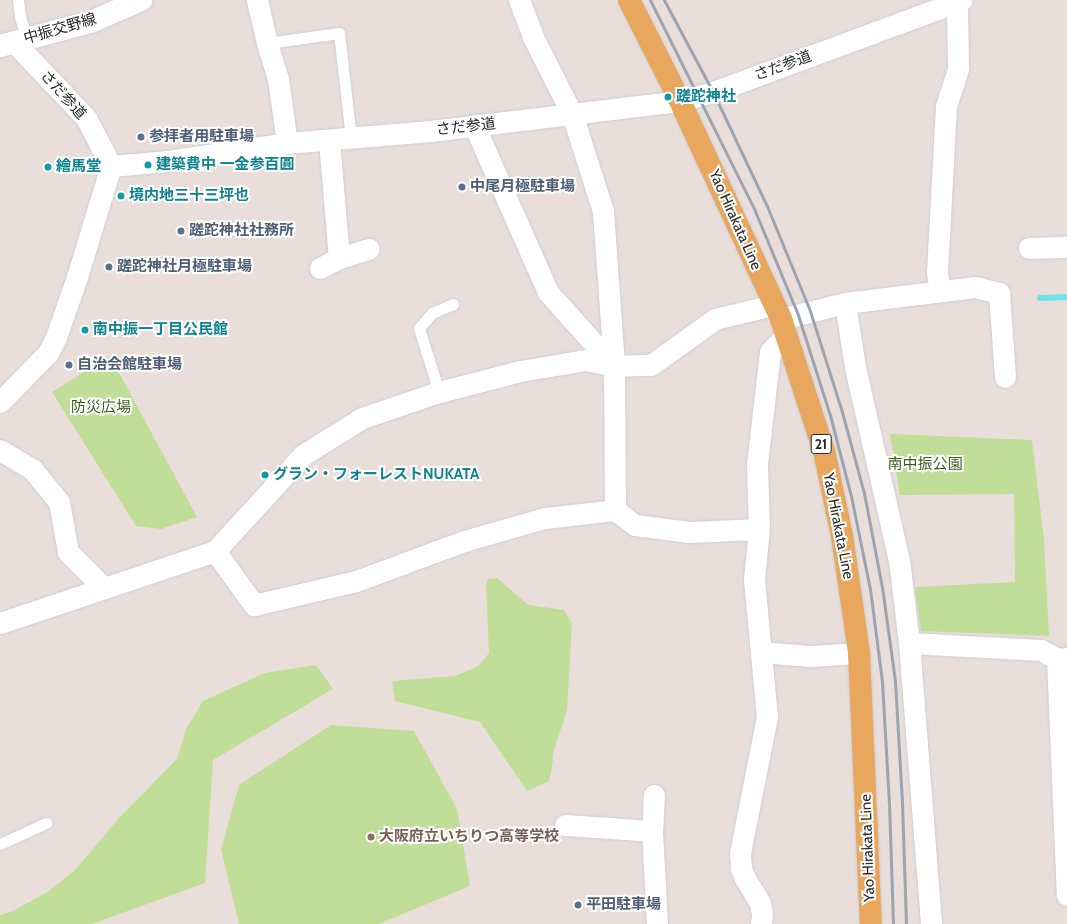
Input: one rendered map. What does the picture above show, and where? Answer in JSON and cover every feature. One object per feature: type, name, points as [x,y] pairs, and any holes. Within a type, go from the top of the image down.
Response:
[{"type":"main road","name":"Yao Hirakata Line","points":[[629,0],[680,101],[780,320],[824,452],[842,536],[860,653],[871,924]]},
{"type":"street","name":"中振交野線","points":[[14,43],[91,22],[141,0]]},
{"type":"street","points":[[256,0],[278,79],[287,143]]},
{"type":"street","points":[[518,0],[533,37],[568,106],[603,211],[614,366],[615,510]]},
{"type":"street","name":"さだ参道","points":[[14,43],[86,118],[111,166],[168,161],[287,143],[351,139],[504,123],[568,106],[680,101],[713,92],[960,1]]},
{"type":"street","points":[[940,291],[937,272],[946,106],[958,68],[960,1]]},
{"type":"street","points":[[474,125],[548,292],[614,366]]},
{"type":"street","points":[[329,140],[339,258]]},
{"type":"street","points":[[0,402],[48,353],[51,348],[77,277],[111,166]]},
{"type":"street","points":[[1029,248],[1067,247]]},
{"type":"street","points":[[320,268],[339,258],[369,249]]},
{"type":"street","points":[[0,622],[11,620],[215,552],[303,455],[362,418],[438,392],[520,371],[586,360],[614,366],[651,365],[715,319],[780,320],[845,303],[975,287],[999,293],[1004,377]]},
{"type":"street","points":[[845,303],[855,367],[899,560],[909,643],[931,924]]},
{"type":"street","points":[[761,924],[762,914],[760,903],[741,868],[740,853],[767,717],[754,579],[759,529],[757,464],[770,352],[780,320]]},
{"type":"street","points":[[0,450],[33,470],[59,502],[68,552],[104,588]]},
{"type":"street","points":[[215,552],[254,605],[356,581],[464,540],[544,518],[615,510],[636,525],[682,531],[759,529]]},
{"type":"street","points":[[909,643],[1041,650],[1062,658],[1066,882]]},
{"type":"street","points":[[761,652],[810,656],[860,653]]},
{"type":"street","points":[[654,795],[652,831],[657,924]]},
{"type":"street","points":[[565,826],[652,831]]},
{"type":"lane","points":[[14,43],[20,17],[18,0]]},
{"type":"lane","points":[[267,43],[339,33],[351,139]]},
{"type":"lane","points":[[438,392],[419,328],[432,313],[452,304]]},
{"type":"lane","points":[[0,844],[46,822]]},
{"type":"green space","name":"防災広場","points":[[110,356],[197,517],[161,529],[136,526],[52,392]]},
{"type":"green space","name":"南中振公園","points":[[890,434],[1032,440],[1044,539],[1049,636],[921,631],[915,587],[1015,582],[1014,494],[900,495]]},
{"type":"green space","points":[[497,578],[528,605],[564,610],[572,624],[567,710],[554,750],[551,774],[549,781],[527,791],[480,722],[395,701],[392,681],[455,676],[478,666],[489,653],[486,586],[488,579]]},
{"type":"green space","points":[[316,665],[333,689],[213,760],[205,883],[92,924],[0,924],[0,915],[13,911],[49,891],[75,870],[119,818],[177,759],[186,729],[203,701],[265,673]]},
{"type":"green space","points":[[331,725],[414,731],[457,809],[470,886],[379,924],[239,924],[221,849],[239,785]]},
{"type":"waterway","points":[[1040,298],[1067,297]]},
{"type":"railway","points":[[650,0],[755,211],[798,315],[830,415],[851,496],[870,589],[882,682],[889,803],[893,924]]},
{"type":"railway","points":[[664,0],[713,92],[767,206],[810,311],[842,412],[864,493],[882,587],[895,681],[902,803],[906,924]]},
{"type":"place","name":"蹉跎神社","points":[[668,97]]},
{"type":"place","name":"参拝者用駐車場","points":[[141,137]]},
{"type":"place","name":"建築費中 一金参百圓","points":[[148,165]]},
{"type":"place","name":"繪馬堂","points":[[48,167]]},
{"type":"place","name":"中尾月極駐車場","points":[[462,187]]},
{"type":"place","name":"境内地三十三坪也","points":[[121,196]]},
{"type":"place","name":"蹉跎神社社務所","points":[[181,231]]},
{"type":"place","name":"蹉跎神社月極駐車場","points":[[109,267]]},
{"type":"place","name":"南中振一丁目公民館","points":[[85,330]]},
{"type":"place","name":"自治会館駐車場","points":[[69,365]]},
{"type":"place","name":"グラン・フォーレストNUKATA","points":[[265,475]]},
{"type":"place","name":"大阪府立いちりつ高等学校","points":[[371,837]]},
{"type":"place","name":"平田駐車場","points":[[578,905]]}]
